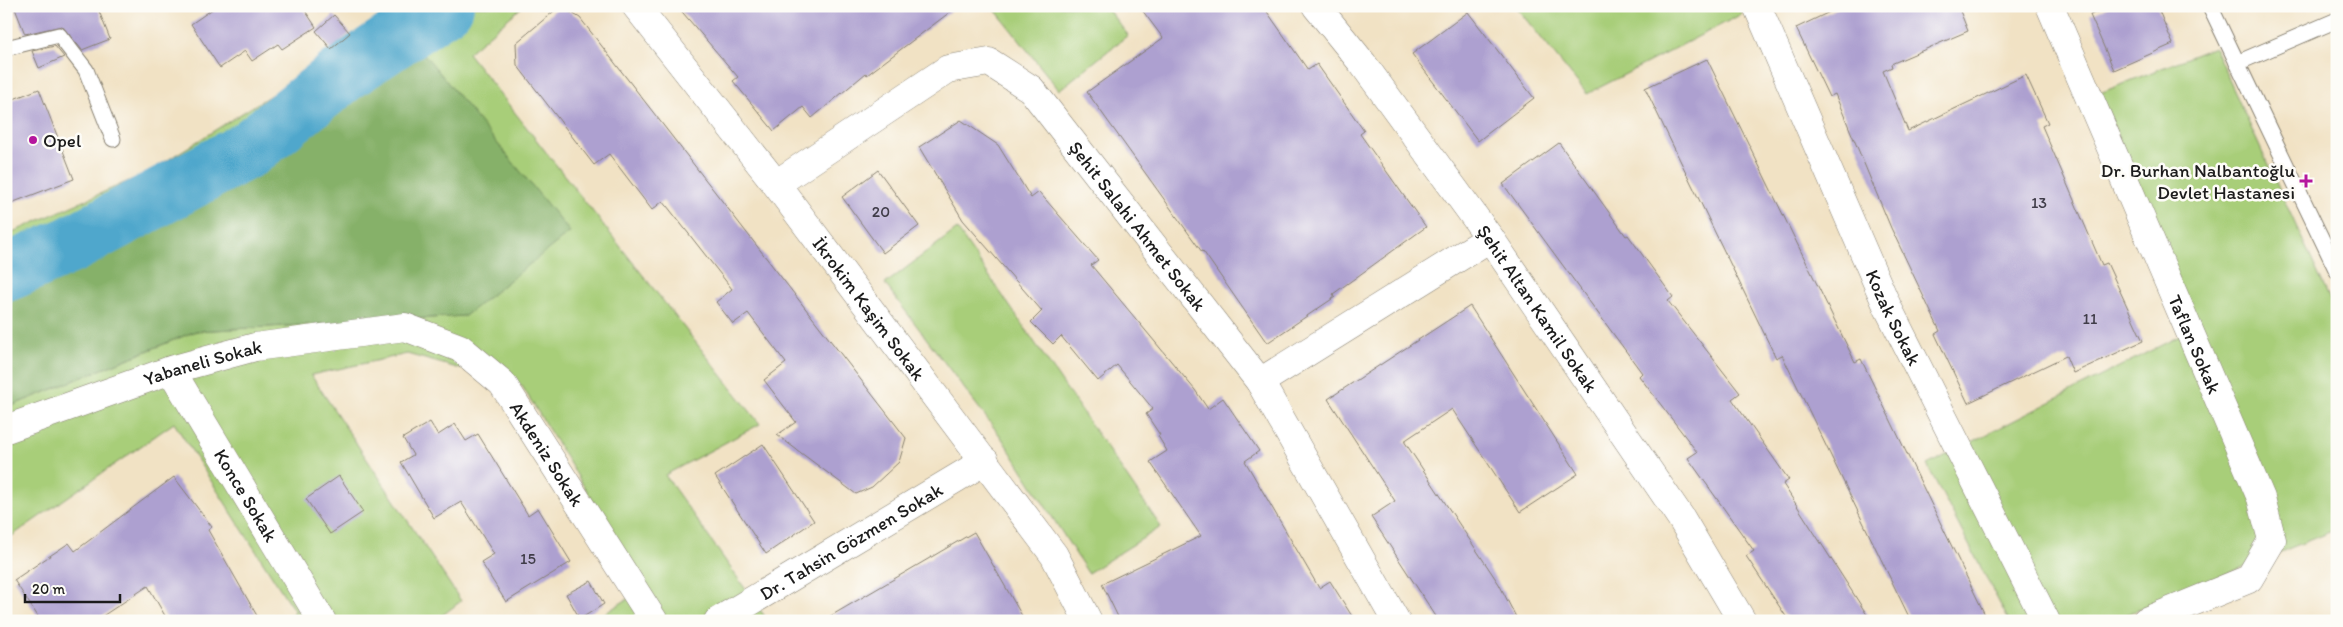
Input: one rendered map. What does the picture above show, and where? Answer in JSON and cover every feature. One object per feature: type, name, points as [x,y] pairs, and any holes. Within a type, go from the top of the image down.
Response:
[{"type":"street","name":"İkrokim Kaşim Sokak","points":[[636,6],[776,184],[985,461],[1054,555],[1088,621]]},
{"type":"street","name":"Şehit Altan Kamil Sokak","points":[[1316,6],[1375,79],[1490,238],[1681,518],[1742,621]]},
{"type":"street","name":"Kozak Sokak","points":[[1757,6],[1888,308],[2046,621]]},
{"type":"street","name":"Taflan Sokak","points":[[2050,6],[2261,498],[2272,540],[2249,579],[2146,621]]},
{"type":"street","name":"Şehit Salahi Ahmet Sokak","points":[[776,184],[948,69],[989,62],[1030,89],[1260,382],[1396,621]]},
{"type":"street","points":[[1260,382],[1490,238]]},
{"type":"street","name":"Yabaneli Sokak","points":[[6,429],[171,370],[255,347],[405,327]]},
{"type":"street","name":"Akdeniz Sokak","points":[[405,327],[460,348],[502,383],[654,621]]},
{"type":"street","name":"Konce Sokak","points":[[171,370],[322,621]]},
{"type":"street","name":"Dr. Tahsin Gözmen Sokak","points":[[718,621],[985,461]]},
{"type":"lane","points":[[2210,6],[2337,271]]},
{"type":"lane","points":[[2237,63],[2337,20]]},
{"type":"lane","points":[[6,48],[59,35],[86,70],[113,139]]},
{"type":"green space","points":[[412,6],[523,6],[468,53],[760,424],[665,475],[768,621],[593,621],[646,587],[522,386],[407,354],[311,375],[461,601],[435,621],[284,621],[295,612],[174,423],[6,540],[6,408],[196,331],[465,316],[421,50],[189,211],[6,294],[6,235],[147,173]]},
{"type":"green space","points":[[992,6],[1105,6],[1128,35],[1059,90]]},
{"type":"green space","points":[[1515,6],[1737,6],[1742,14],[1587,94]]},
{"type":"green space","points":[[2214,47],[2337,315],[2337,529],[2111,621],[2009,621],[1927,465],[2197,327],[2100,93]]},
{"type":"green space","points":[[421,50],[570,232],[465,316],[196,331],[6,408],[6,294],[189,211]]},
{"type":"green space","points":[[957,229],[1161,527],[1088,573],[1001,437],[885,284]]},
{"type":"building","points":[[14,6],[97,6],[110,39],[82,50],[62,26],[25,34]]},
{"type":"building","points":[[217,6],[302,6],[316,27],[282,49],[278,44],[252,61],[245,51],[220,68],[191,24]]},
{"type":"building","points":[[560,6],[580,18],[906,438],[899,462],[872,487],[856,494],[777,435],[796,422],[764,380],[786,363],[748,313],[733,324],[716,302],[732,289],[663,201],[652,210],[609,154],[594,165],[517,65],[516,43]]},
{"type":"building","points":[[677,6],[958,6],[867,75],[866,73],[812,118],[803,107],[774,131],[733,81],[738,77]]},
{"type":"building","points":[[1139,6],[1263,6],[1308,70],[1317,64],[1364,131],[1360,134],[1426,227],[1333,294],[1335,297],[1267,343],[1203,251],[1087,92],[1163,38]]},
{"type":"building","points":[[1842,6],[1958,6],[1968,31],[1891,64],[1892,67],[1883,71],[1908,131],[2026,75],[2048,123],[2042,126],[2102,265],[2107,263],[2143,341],[2073,373],[2066,356],[1968,403],[1935,334],[1940,331],[1891,228],[1835,94],[1829,97],[1796,28]]},
{"type":"building","points":[[2111,6],[2157,6],[2173,44],[2114,70],[2090,15]]},
{"type":"building","points":[[1468,12],[1534,98],[1478,141],[1412,54]]},
{"type":"building","points":[[334,15],[350,33],[331,49],[316,31]]},
{"type":"building","points":[[55,46],[64,57],[39,68],[32,51]]},
{"type":"building","points":[[1707,59],[1855,362],[1861,359],[1988,621],[1911,621],[1782,355],[1776,358],[1645,88]]},
{"type":"building","name":"Opel","points":[[39,89],[74,179],[6,205],[6,102]]},
{"type":"building","points":[[961,120],[998,145],[1031,198],[1039,192],[1098,260],[1091,265],[1195,390],[1208,409],[1223,398],[1259,451],[1245,461],[1319,588],[1330,581],[1355,621],[1120,621],[1102,584],[1201,536],[1150,462],[1167,451],[1158,436],[1160,435],[1146,414],[1153,409],[1117,365],[1098,381],[1061,336],[1053,344],[1031,322],[1042,311],[963,220],[919,147]]},
{"type":"building","points":[[1559,143],[1673,297],[1668,301],[1740,393],[1732,399],[1789,480],[1783,484],[1871,621],[1789,621],[1746,556],[1754,551],[1688,458],[1697,452],[1639,376],[1642,373],[1503,184]]},
{"type":"building","points":[[878,170],[919,226],[883,253],[842,197]]},
{"type":"building","points":[[1470,306],[1578,474],[1520,512],[1452,409],[1404,441],[1499,584],[1518,621],[1439,621],[1371,517],[1395,501],[1328,399]]},
{"type":"building","points":[[430,422],[438,435],[455,424],[466,441],[478,434],[528,515],[538,508],[571,562],[506,602],[481,562],[494,554],[461,502],[434,518],[401,462],[413,455],[403,438]]},
{"type":"building","points":[[763,444],[814,521],[766,554],[715,476]]},
{"type":"building","points":[[339,476],[363,512],[330,534],[306,499]]},
{"type":"building","points":[[174,477],[212,527],[208,530],[260,621],[168,621],[148,586],[95,621],[41,621],[14,580],[69,543],[75,551]]},
{"type":"building","points":[[974,532],[1025,621],[822,621],[911,569]]},
{"type":"building","points":[[591,581],[604,604],[580,619],[566,594]]},
{"type":"waterway","points":[[6,273],[70,245],[249,149],[342,75],[445,6]]},
{"type":"place","name":"Opel","points":[[33,140]]},
{"type":"place","name":"Dr. Burhan Nalbantoğlu Devlet Hastanesi","points":[[2306,181]]}]
